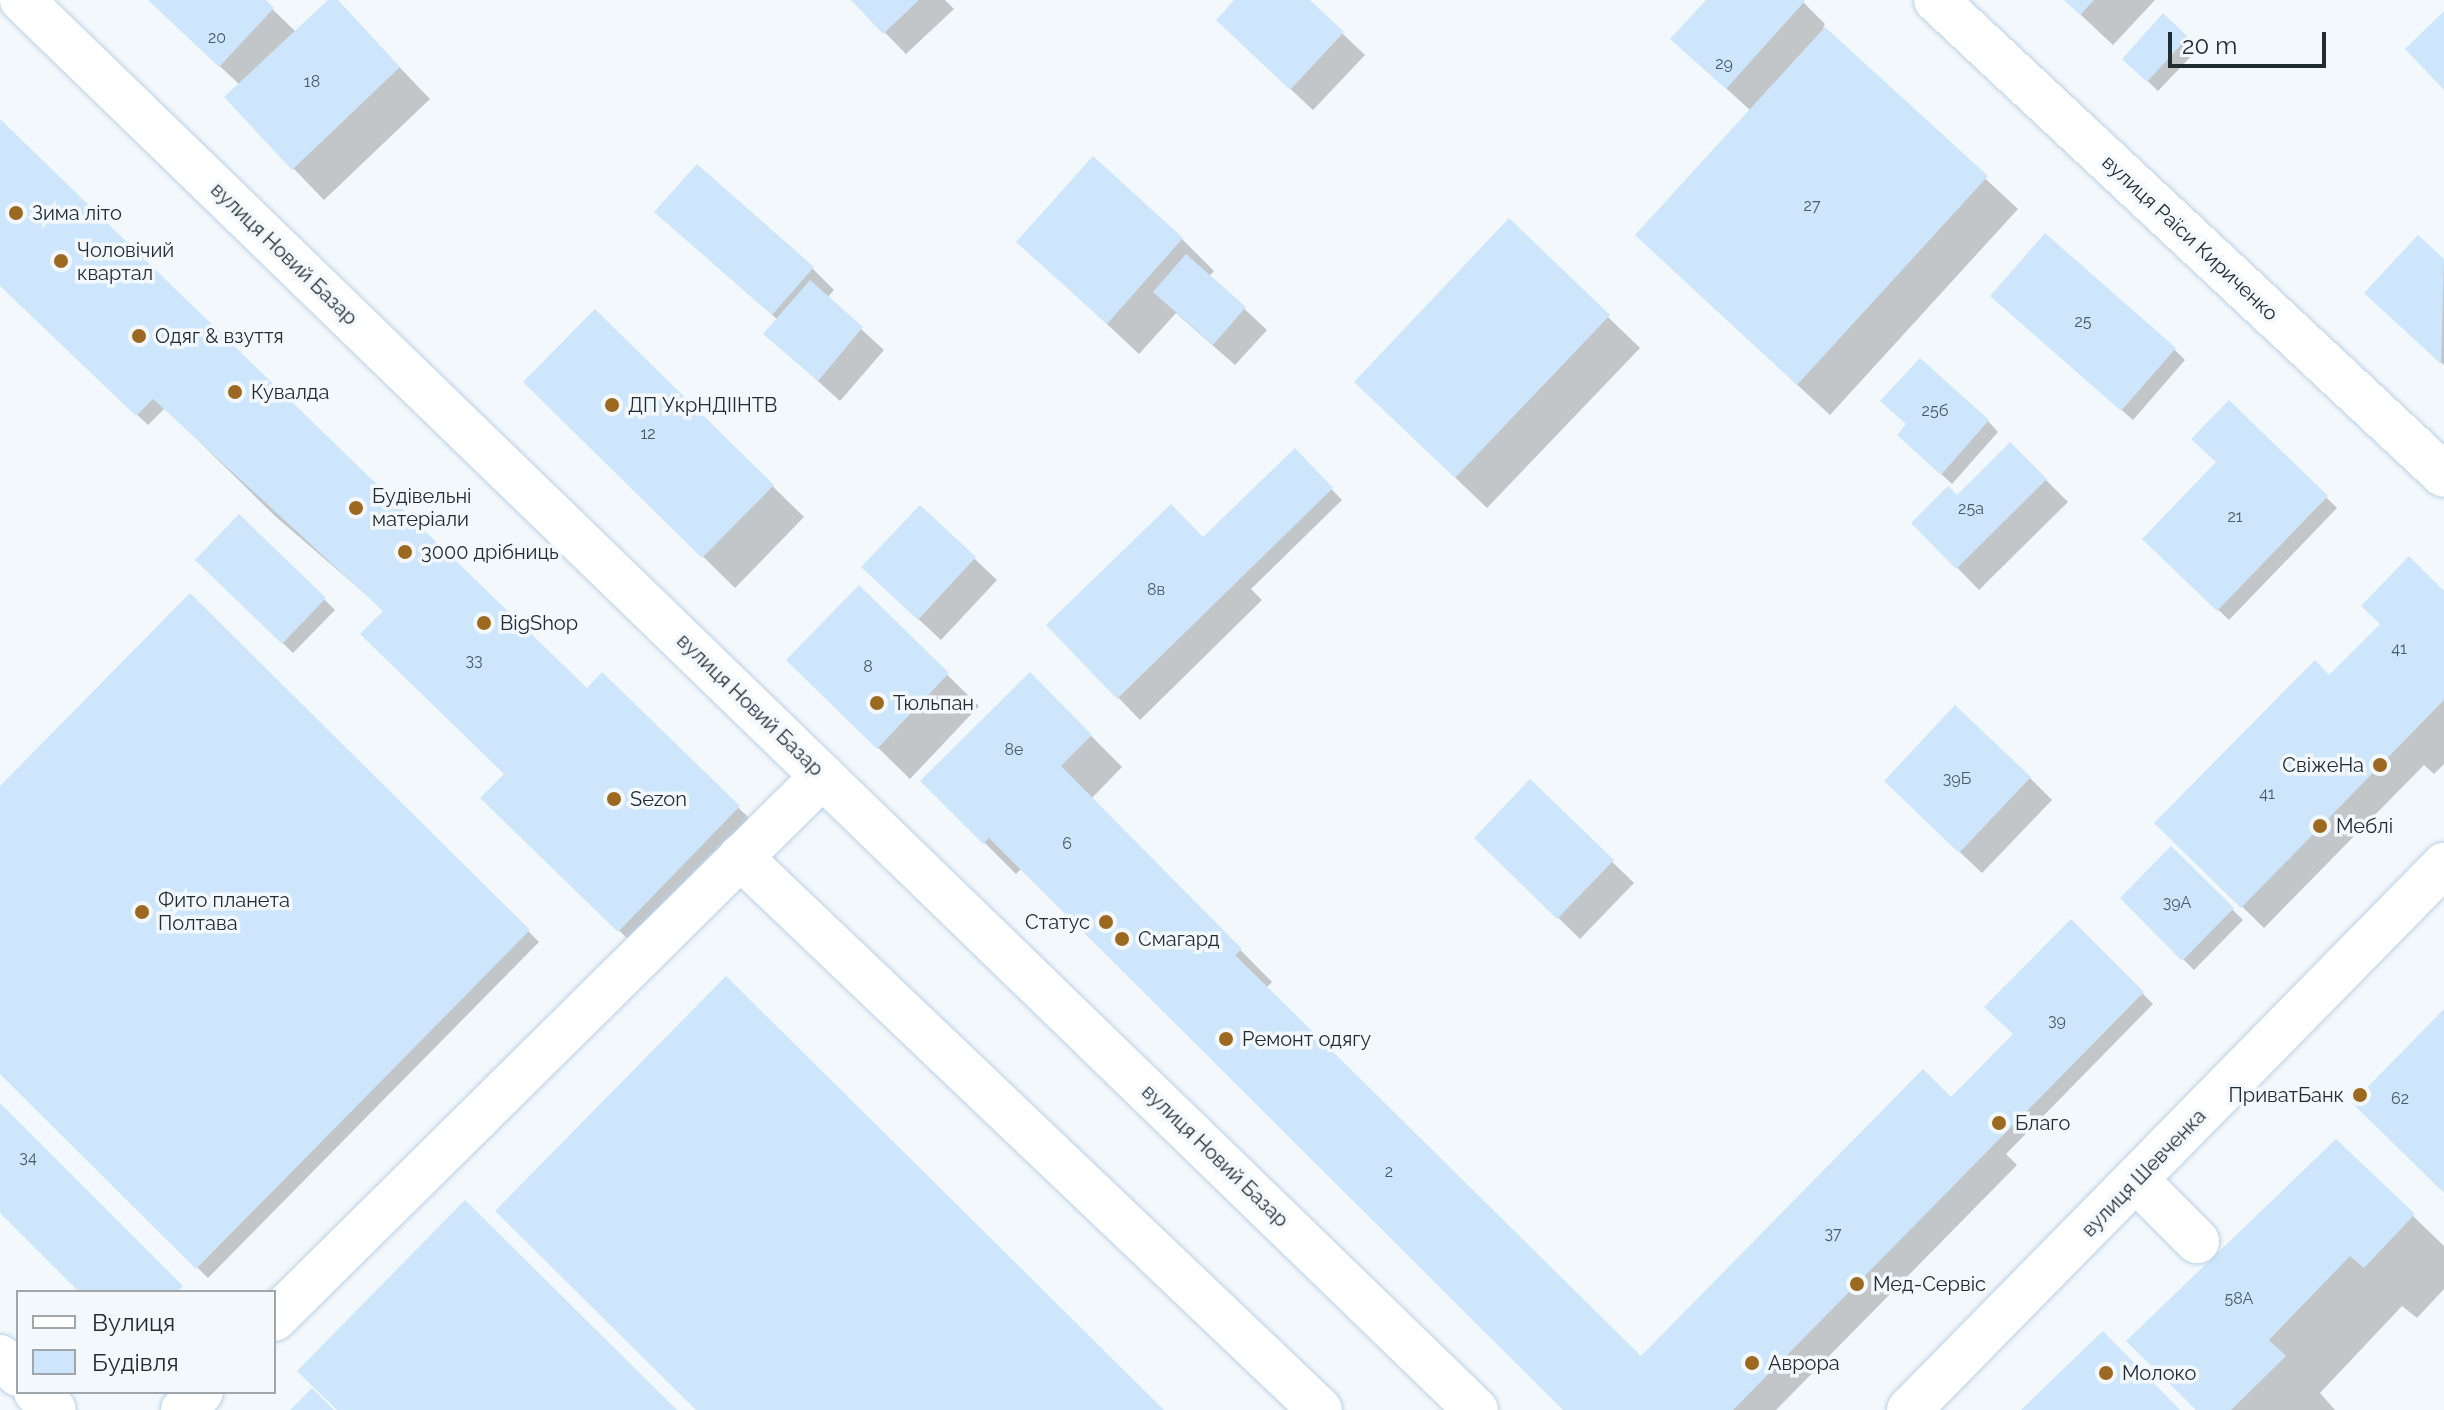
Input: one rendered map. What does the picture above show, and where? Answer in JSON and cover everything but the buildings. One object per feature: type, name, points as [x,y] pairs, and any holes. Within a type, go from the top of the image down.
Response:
[{"type":"street","name":"вулиця Новий Базар","points":[[22,0],[1476,1410]]},
{"type":"street","name":"вулиця Раїси Кириченко","points":[[1936,0],[2444,475]]},
{"type":"street","points":[[276,1317],[823,776]]},
{"type":"street","points":[[740,857],[1320,1410]]},
{"type":"street","name":"вулиця Шевченка","points":[[1909,1410],[2444,865]]},
{"type":"street","points":[[2137,1181],[2197,1241]]},
{"type":"street","points":[[0,1357],[16,1372]]},
{"type":"street","points":[[38,1394],[54,1410]]},
{"type":"street","points":[[183,1410],[199,1394]]},
{"type":"place","name":"Зима літо","points":[[16,213]]},
{"type":"place","name":"Чоловічий квартал","points":[[61,261]]},
{"type":"place","name":"Одяг & взуття","points":[[139,336]]},
{"type":"place","name":"Кувалда","points":[[235,392]]},
{"type":"place","name":"ДП УкрНДІІНТВ","points":[[612,405]]},
{"type":"place","name":"Будівельні матеріали","points":[[356,508]]},
{"type":"place","name":"3000 дрібниць","points":[[405,552]]},
{"type":"place","name":"BigShop","points":[[484,623]]},
{"type":"place","name":"Тюльпан","points":[[877,703]]},
{"type":"place","name":"СвіжеНа","points":[[2380,765]]},
{"type":"place","name":"Sezon","points":[[614,799]]},
{"type":"place","name":"Меблі","points":[[2320,826]]},
{"type":"place","name":"Фито планета Полтава","points":[[142,912]]},
{"type":"place","name":"Статус","points":[[1106,922]]},
{"type":"place","name":"Смагард","points":[[1122,939]]},
{"type":"place","name":"Ремонт одягу","points":[[1226,1039]]},
{"type":"place","name":"ПриватБанк","points":[[2360,1095]]},
{"type":"place","name":"Благо","points":[[1999,1123]]},
{"type":"place","name":"Мед-Сервіс","points":[[1857,1284]]},
{"type":"place","name":"Аврора","points":[[1752,1363]]},
{"type":"place","name":"Молоко","points":[[2106,1373]]}]
